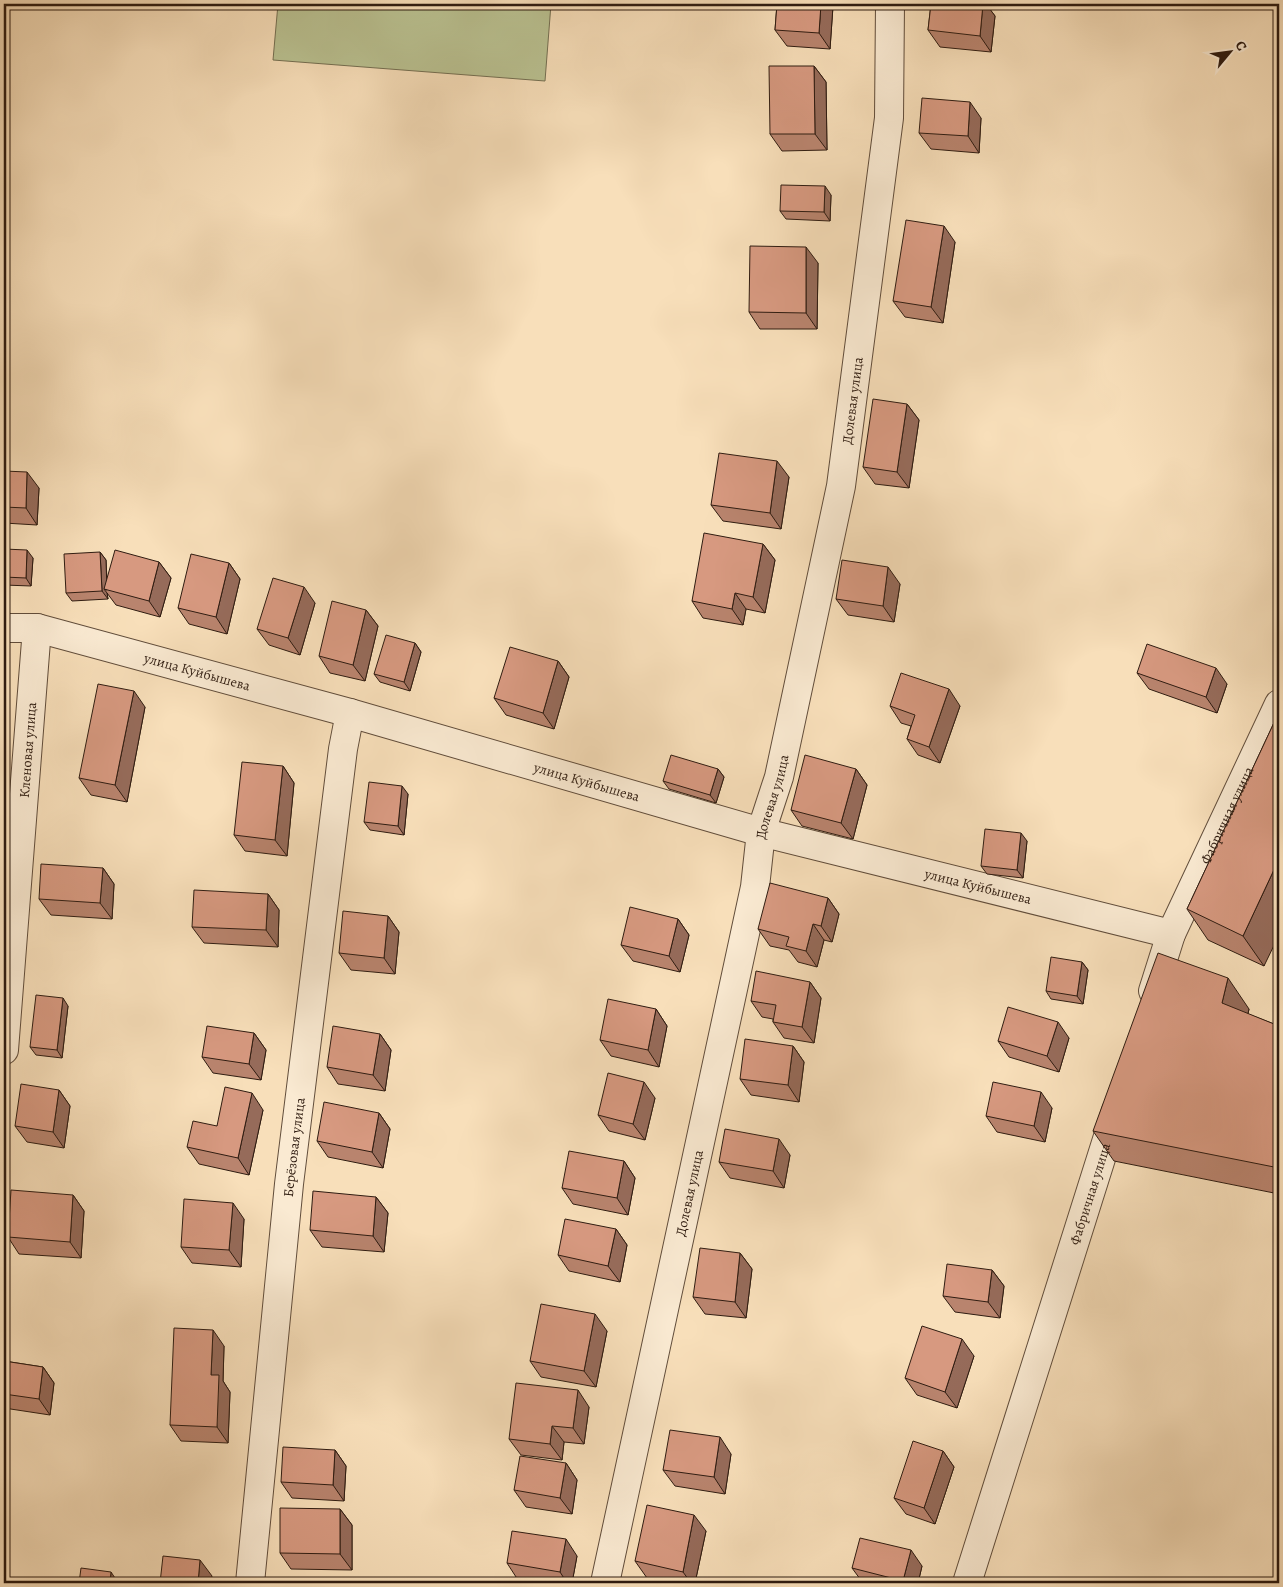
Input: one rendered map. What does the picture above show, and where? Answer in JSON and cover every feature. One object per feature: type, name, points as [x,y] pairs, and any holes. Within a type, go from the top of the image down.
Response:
[{"type":"street","name":"Долевая улица","points":[[605,1583],[754,887],[761,832],[779,777],[841,486],[889,118],[890,4]]},
{"type":"street","name":"улица Куйбышева","points":[[4,628],[37,628],[350,712],[761,832],[1171,934]]},
{"type":"street","name":"Кленовая улица","points":[[4,1050],[37,628]]},
{"type":"street","name":"Фабричная улица","points":[[1145,1018],[1171,934],[1279,704]]},
{"type":"street","name":"Берёзовая улица","points":[[250,1583],[290,1174],[343,749],[350,712]]},
{"type":"street","name":"Фабричная улица","points":[[967,1583],[1124,1084]]},
{"type":"green space","points":[[278,4],[551,4],[545,81],[273,60]]},
{"type":"building","points":[[777,4],[821,4],[819,33],[775,30]]},
{"type":"building","points":[[931,4],[983,4],[980,36],[928,30]]},
{"type":"building","points":[[769,66],[814,66],[815,134],[770,134]]},
{"type":"building","points":[[922,98],[970,102],[968,136],[919,133]]},
{"type":"building","points":[[781,185],[825,186],[824,212],[780,211]]},
{"type":"building","points":[[906,220],[944,226],[931,307],[893,301]]},
{"type":"building","points":[[750,246],[806,247],[806,313],[749,312]]},
{"type":"building","points":[[873,399],[907,404],[897,472],[863,467]]},
{"type":"building","points":[[719,453],[777,461],[770,513],[711,505]]},
{"type":"building","points":[[4,471],[27,472],[26,508],[4,507]]},
{"type":"building","points":[[704,533],[763,544],[753,597],[735,593],[732,609],[692,601]]},
{"type":"building","points":[[4,549],[27,550],[26,578],[4,577]]},
{"type":"building","points":[[115,550],[159,562],[149,601],[104,589]]},
{"type":"building","points":[[100,552],[102,591],[66,593],[64,554]]},
{"type":"building","points":[[191,554],[229,563],[216,617],[178,608]]},
{"type":"building","points":[[842,560],[888,567],[883,606],[836,599]]},
{"type":"building","points":[[273,578],[304,587],[288,638],[257,629]]},
{"type":"building","points":[[332,601],[366,610],[353,665],[319,656]]},
{"type":"building","points":[[386,635],[415,643],[404,682],[374,674]]},
{"type":"building","points":[[1147,644],[1216,668],[1206,697],[1137,673]]},
{"type":"building","points":[[510,647],[558,661],[543,713],[494,698]]},
{"type":"building","points":[[901,673],[949,689],[929,747],[907,739],[915,715],[890,706]]},
{"type":"building","points":[[98,684],[134,691],[115,785],[79,778]]},
{"type":"building","points":[[1279,712],[1279,859],[1243,936],[1187,909]]},
{"type":"building","points":[[671,755],[718,769],[710,795],[663,781]]},
{"type":"building","points":[[805,755],[856,769],[841,823],[791,810]]},
{"type":"building","points":[[242,762],[283,766],[275,840],[234,835]]},
{"type":"building","points":[[369,782],[402,786],[398,826],[364,822]]},
{"type":"building","points":[[985,829],[1021,833],[1017,870],[981,866]]},
{"type":"building","points":[[41,864],[103,868],[100,903],[39,899]]},
{"type":"building","points":[[770,883],[828,898],[821,926],[813,924],[806,951],[786,946],[789,937],[758,929]]},
{"type":"building","points":[[194,890],[268,894],[266,930],[192,927]]},
{"type":"building","points":[[630,907],[678,919],[669,956],[621,945]]},
{"type":"building","points":[[343,911],[388,916],[384,958],[339,953]]},
{"type":"building","points":[[1158,953],[1228,978],[1222,1003],[1279,1026],[1279,1069],[1277,1074],[1279,1074],[1279,1168],[1093,1131]]},
{"type":"building","points":[[1051,957],[1082,962],[1077,996],[1046,991]]},
{"type":"building","points":[[756,971],[810,982],[802,1027],[773,1022],[776,1005],[751,1001]]},
{"type":"building","points":[[36,995],[63,998],[57,1050],[30,1047]]},
{"type":"building","points":[[608,999],[656,1009],[648,1050],[600,1040]]},
{"type":"building","points":[[1008,1007],[1058,1022],[1047,1056],[998,1041]]},
{"type":"building","points":[[207,1026],[254,1033],[249,1064],[202,1057]]},
{"type":"building","points":[[333,1026],[380,1034],[373,1075],[327,1067]]},
{"type":"building","points":[[745,1039],[793,1046],[788,1085],[740,1079]]},
{"type":"building","points":[[608,1073],[644,1082],[633,1124],[598,1115]]},
{"type":"building","points":[[993,1082],[1041,1092],[1034,1126],[986,1116]]},
{"type":"building","points":[[21,1084],[59,1090],[53,1132],[15,1126]]},
{"type":"building","points":[[225,1087],[252,1093],[238,1158],[187,1147],[193,1121],[217,1126]]},
{"type":"building","points":[[324,1102],[379,1113],[372,1152],[317,1141]]},
{"type":"building","points":[[725,1129],[779,1139],[773,1171],[719,1162]]},
{"type":"building","points":[[569,1151],[624,1161],[617,1198],[562,1188]]},
{"type":"building","points":[[11,1190],[73,1195],[70,1242],[8,1237]]},
{"type":"building","points":[[313,1191],[376,1197],[373,1236],[310,1230]]},
{"type":"building","points":[[184,1199],[233,1203],[229,1250],[181,1247]]},
{"type":"building","points":[[565,1219],[616,1229],[608,1266],[558,1255]]},
{"type":"building","points":[[700,1248],[740,1253],[735,1302],[693,1297]]},
{"type":"building","points":[[947,1264],[992,1270],[988,1302],[943,1296]]},
{"type":"building","points":[[541,1304],[595,1314],[584,1371],[530,1361]]},
{"type":"building","points":[[922,1326],[962,1339],[945,1392],[905,1378]]},
{"type":"building","points":[[174,1328],[213,1330],[211,1375],[219,1375],[217,1427],[170,1425]]},
{"type":"building","points":[[4,1361],[43,1367],[39,1399],[4,1394]]},
{"type":"building","points":[[516,1383],[578,1390],[573,1428],[552,1426],[550,1444],[509,1439]]},
{"type":"building","points":[[670,1430],[720,1437],[714,1477],[663,1470]]},
{"type":"building","points":[[913,1441],[943,1451],[924,1508],[894,1498]]},
{"type":"building","points":[[283,1447],[335,1450],[333,1485],[281,1482]]},
{"type":"building","points":[[520,1456],[566,1463],[560,1498],[514,1490]]},
{"type":"building","points":[[647,1505],[694,1515],[683,1572],[635,1561]]},
{"type":"building","points":[[280,1508],[340,1509],[340,1554],[280,1553]]},
{"type":"building","points":[[512,1531],[566,1539],[560,1572],[507,1563]]},
{"type":"building","points":[[860,1538],[911,1550],[903,1581],[852,1568]]},
{"type":"building","points":[[163,1556],[200,1560],[198,1583],[160,1583]]},
{"type":"building","points":[[81,1568],[111,1572],[110,1583],[79,1583]]}]
